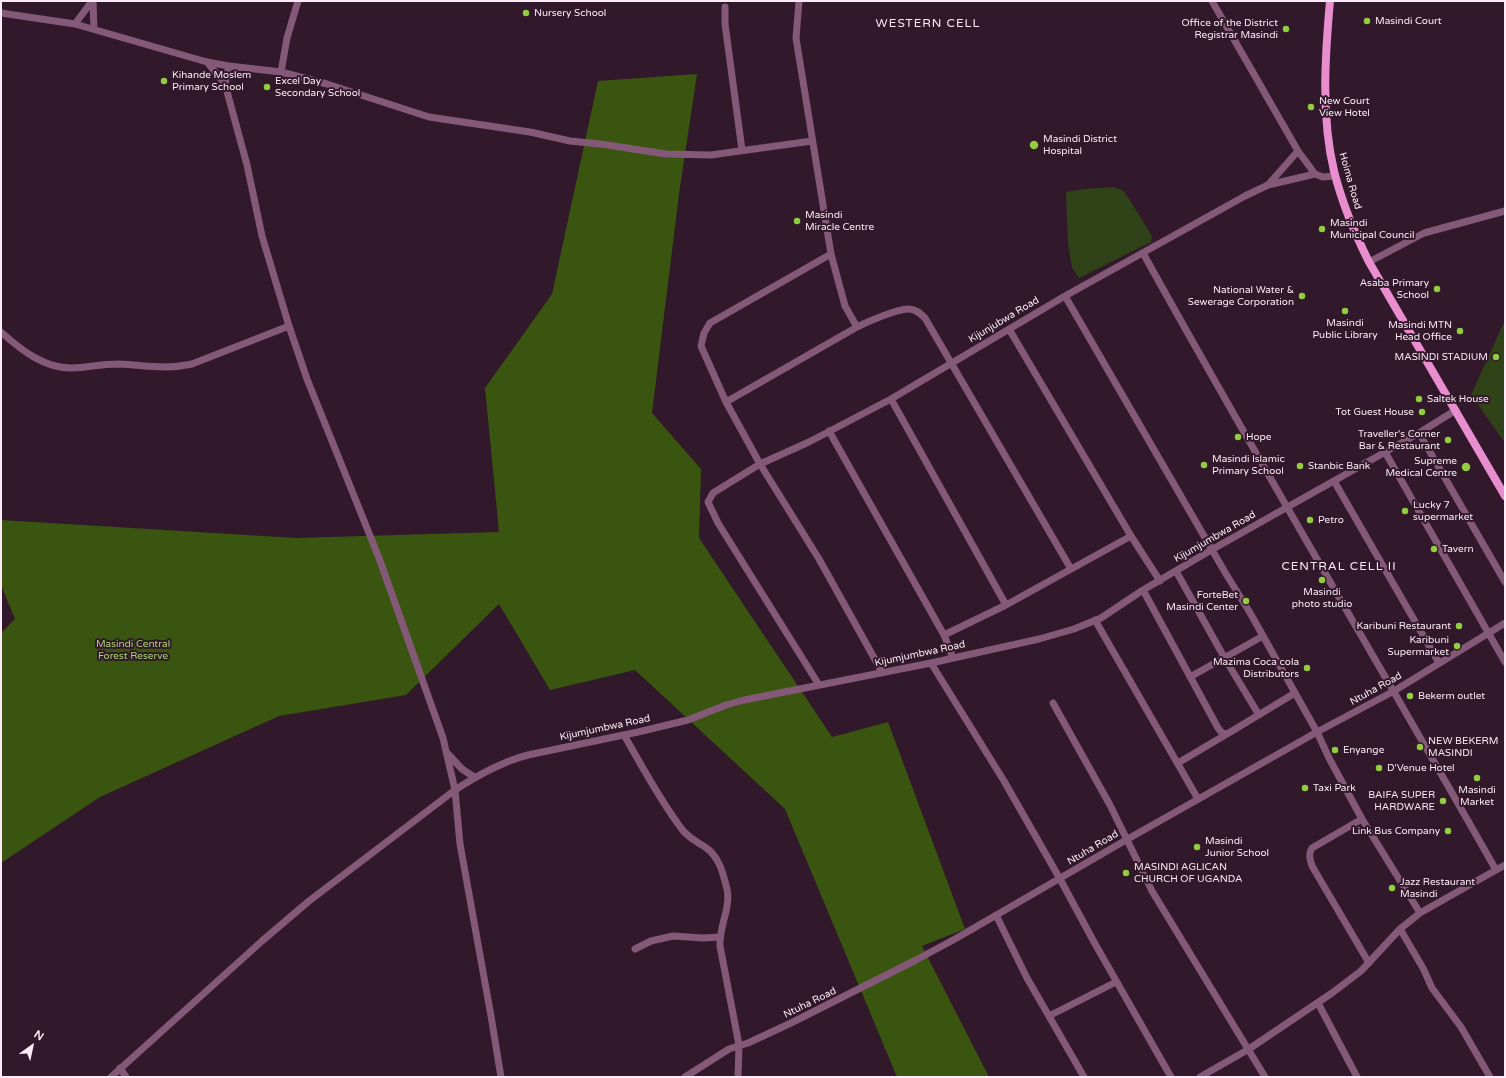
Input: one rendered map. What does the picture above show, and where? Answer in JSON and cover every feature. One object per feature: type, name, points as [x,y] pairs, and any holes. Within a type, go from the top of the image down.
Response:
[{"type":"main road","name":"Hoima Road","points":[[1330,1],[1326,70],[1326,110],[1336,176],[1352,223],[1369,262],[1505,496]]},
{"type":"street","points":[[75,24],[92,1]]},
{"type":"street","points":[[92,1],[94,29]]},
{"type":"street","points":[[281,72],[287,38],[298,1]]},
{"type":"street","points":[[799,1],[796,38],[831,254],[845,306],[857,327]]},
{"type":"street","points":[[1212,1],[1298,151],[1315,174]]},
{"type":"street","points":[[725,7],[725,24],[742,150]]},
{"type":"street","points":[[1,13],[75,24],[207,62],[281,72],[327,84],[429,117],[530,132],[570,141],[666,154],[711,155],[812,140]]},
{"type":"street","points":[[207,62],[225,84],[247,165],[262,236],[289,326],[307,379],[379,558],[426,686],[448,754],[455,790],[460,844],[501,1077]]},
{"type":"street","points":[[225,84],[230,66]]},
{"type":"street","points":[[1268,185],[1298,151]]},
{"type":"street","name":"Kijunjubwa Road","points":[[819,685],[718,523],[709,503],[710,496],[713,493],[760,464],[891,399],[1065,296],[1245,196],[1268,185],[1315,174],[1323,177],[1336,176]]},
{"type":"street","points":[[1369,262],[1424,233],[1505,210]]},
{"type":"street","points":[[1143,253],[1323,571],[1394,691],[1496,870]]},
{"type":"street","points":[[831,254],[710,323],[704,332],[701,346],[726,402],[760,464],[819,560],[882,672]]},
{"type":"street","points":[[1065,296],[1263,636],[1317,732],[1329,758],[1362,819],[1420,913]]},
{"type":"street","points":[[726,402],[857,327],[880,317],[908,308],[918,312],[925,318],[952,363],[1071,569]]},
{"type":"street","points":[[1,332],[33,357],[49,365],[60,368],[119,364],[153,368],[192,364],[289,326]]},
{"type":"street","points":[[1009,329],[1131,536],[1160,581]]},
{"type":"street","points":[[891,399],[1006,606]]},
{"type":"street","name":"Kijumjumbwa Road","points":[[111,1077],[309,901],[455,790],[474,778],[514,758],[688,720],[726,705],[744,700],[931,663],[1039,639],[1074,629],[1101,618],[1142,590],[1419,433],[1456,410]]},
{"type":"street","points":[[829,431],[944,635],[953,658]]},
{"type":"street","points":[[1419,433],[1505,582]]},
{"type":"street","points":[[1385,452],[1505,662]]},
{"type":"street","points":[[1334,481],[1439,663]]},
{"type":"street","points":[[944,635],[1006,606],[1131,536]]},
{"type":"street","points":[[1176,571],[1224,657],[1259,715]]},
{"type":"street","points":[[1142,590],[1218,728],[1222,733],[1228,734]]},
{"type":"street","points":[[1095,620],[1198,799]]},
{"type":"street","name":"Ntuha Road","points":[[685,1077],[722,1053],[774,1031],[916,960],[1317,732],[1394,691],[1488,632],[1505,623]]},
{"type":"street","points":[[1190,677],[1263,636]]},
{"type":"street","points":[[931,663],[1004,781],[1060,878],[1116,982],[1171,1077]]},
{"type":"street","points":[[1178,763],[1295,693]]},
{"type":"street","points":[[1053,703],[1110,805],[1152,891],[1265,1077]]},
{"type":"street","points":[[624,735],[648,778],[681,828],[690,838],[709,850],[717,860],[725,882],[728,897],[720,937],[721,950],[739,1045],[738,1077]]},
{"type":"street","points":[[448,754],[462,769],[474,778]]},
{"type":"street","points":[[1362,819],[1312,848],[1309,852],[1309,856],[1312,866],[1369,963]]},
{"type":"street","points":[[1200,1077],[1249,1049],[1318,1003],[1361,971],[1400,929],[1420,913],[1505,865]]},
{"type":"street","points":[[996,915],[1027,978],[1084,1077]]},
{"type":"street","points":[[1400,929],[1423,968],[1432,988],[1461,1027],[1490,1077]]},
{"type":"street","points":[[636,949],[651,941],[672,936],[703,938],[720,937]]},
{"type":"street","points":[[1049,1016],[1116,982]]},
{"type":"street","points":[[1318,1003],[1357,1077]]},
{"type":"street","points":[[120,1068],[126,1077]]},
{"type":"green space","name":"Masindi Central Forest Reserve","points":[[697,74],[679,194],[652,413],[701,469],[699,538],[832,737],[888,722],[965,929],[922,946],[989,1077],[897,1077],[785,809],[635,670],[550,690],[499,604],[406,695],[279,716],[100,797],[1,863],[1,633],[15,619],[1,585],[1,520],[296,538],[499,532],[485,388],[552,294],[598,81]]},
{"type":"green space","points":[[1113,187],[1122,190],[1126,194],[1152,236],[1151,242],[1079,278],[1072,268],[1068,243],[1066,192]]},
{"type":"green space","name":"MASINDI STADIUM","points":[[1505,320],[1505,443],[1471,395]]},
{"type":"place","name":"Nursery School","points":[[526,13]]},
{"type":"place","name":"Masindi Court","points":[[1367,21]]},
{"type":"place","name":"Office of the District Registrar Masindi","points":[[1286,29]]},
{"type":"place","name":"Kihande Moslem Primary School","points":[[164,81]]},
{"type":"place","name":"Excel Day Secondary School","points":[[267,87]]},
{"type":"place","name":"New Court View Hotel","points":[[1311,107]]},
{"type":"place","name":"Masindi District Hospital","points":[[1034,145]]},
{"type":"place","name":"Masindi Miracle Centre","points":[[797,221]]},
{"type":"place","name":"Masindi Municipal Council","points":[[1322,229]]},
{"type":"place","name":"Asaba Primary School","points":[[1437,289]]},
{"type":"place","name":"National Water & Sewerage Corporation","points":[[1302,296]]},
{"type":"place","name":"Masindi Public Library","points":[[1345,311]]},
{"type":"place","name":"Masindi MTN Head Office","points":[[1460,331]]},
{"type":"place","name":"MASINDI STADIUM","points":[[1496,357]]},
{"type":"place","name":"Saltek House","points":[[1419,399]]},
{"type":"place","name":"Tot Guest House","points":[[1422,412]]},
{"type":"place","name":"Hope","points":[[1238,437]]},
{"type":"place","name":"Traveller's Corner Bar & Restaurant","points":[[1448,440]]},
{"type":"place","name":"Masindi Islamic Primary School","points":[[1204,465]]},
{"type":"place","name":"Stanbic Bank","points":[[1300,466]]},
{"type":"place","name":"Supreme Medical Centre","points":[[1466,467]]},
{"type":"place","name":"Lucky 7 supermarket","points":[[1405,511]]},
{"type":"place","name":"Petro","points":[[1310,520]]},
{"type":"place","name":"Tavern","points":[[1434,549]]},
{"type":"place","name":"Masindi photo studio","points":[[1322,580]]},
{"type":"place","name":"ForteBet Masindi Center","points":[[1246,601]]},
{"type":"place","name":"Karibuni Restaurant","points":[[1459,626]]},
{"type":"place","name":"Karibuni Supermarket","points":[[1457,646]]},
{"type":"place","name":"Mazima Coca cola Distributors","points":[[1307,668]]},
{"type":"place","name":"Bekerm outlet","points":[[1410,696]]},
{"type":"place","name":"NEW BEKERM MASINDI","points":[[1420,747]]},
{"type":"place","name":"Enyange","points":[[1335,750]]},
{"type":"place","name":"D'Venue Hotel","points":[[1379,768]]},
{"type":"place","name":"Masindi Market","points":[[1477,778]]},
{"type":"place","name":"Taxi Park","points":[[1305,788]]},
{"type":"place","name":"BAIFA SUPER HARDWARE","points":[[1443,801]]},
{"type":"place","name":"Link Bus Company","points":[[1448,831]]},
{"type":"place","name":"Masindi Junior School","points":[[1197,847]]},
{"type":"place","name":"MASINDI AGLICAN CHURCH OF UGANDA","points":[[1126,873]]},
{"type":"place","name":"Jazz Restaurant Masindi","points":[[1392,888]]},
{"type":"district","name":"WESTERN CELL","points":[[928,24]]},
{"type":"district","name":"CENTRAL CELL II","points":[[1339,567]]}]
